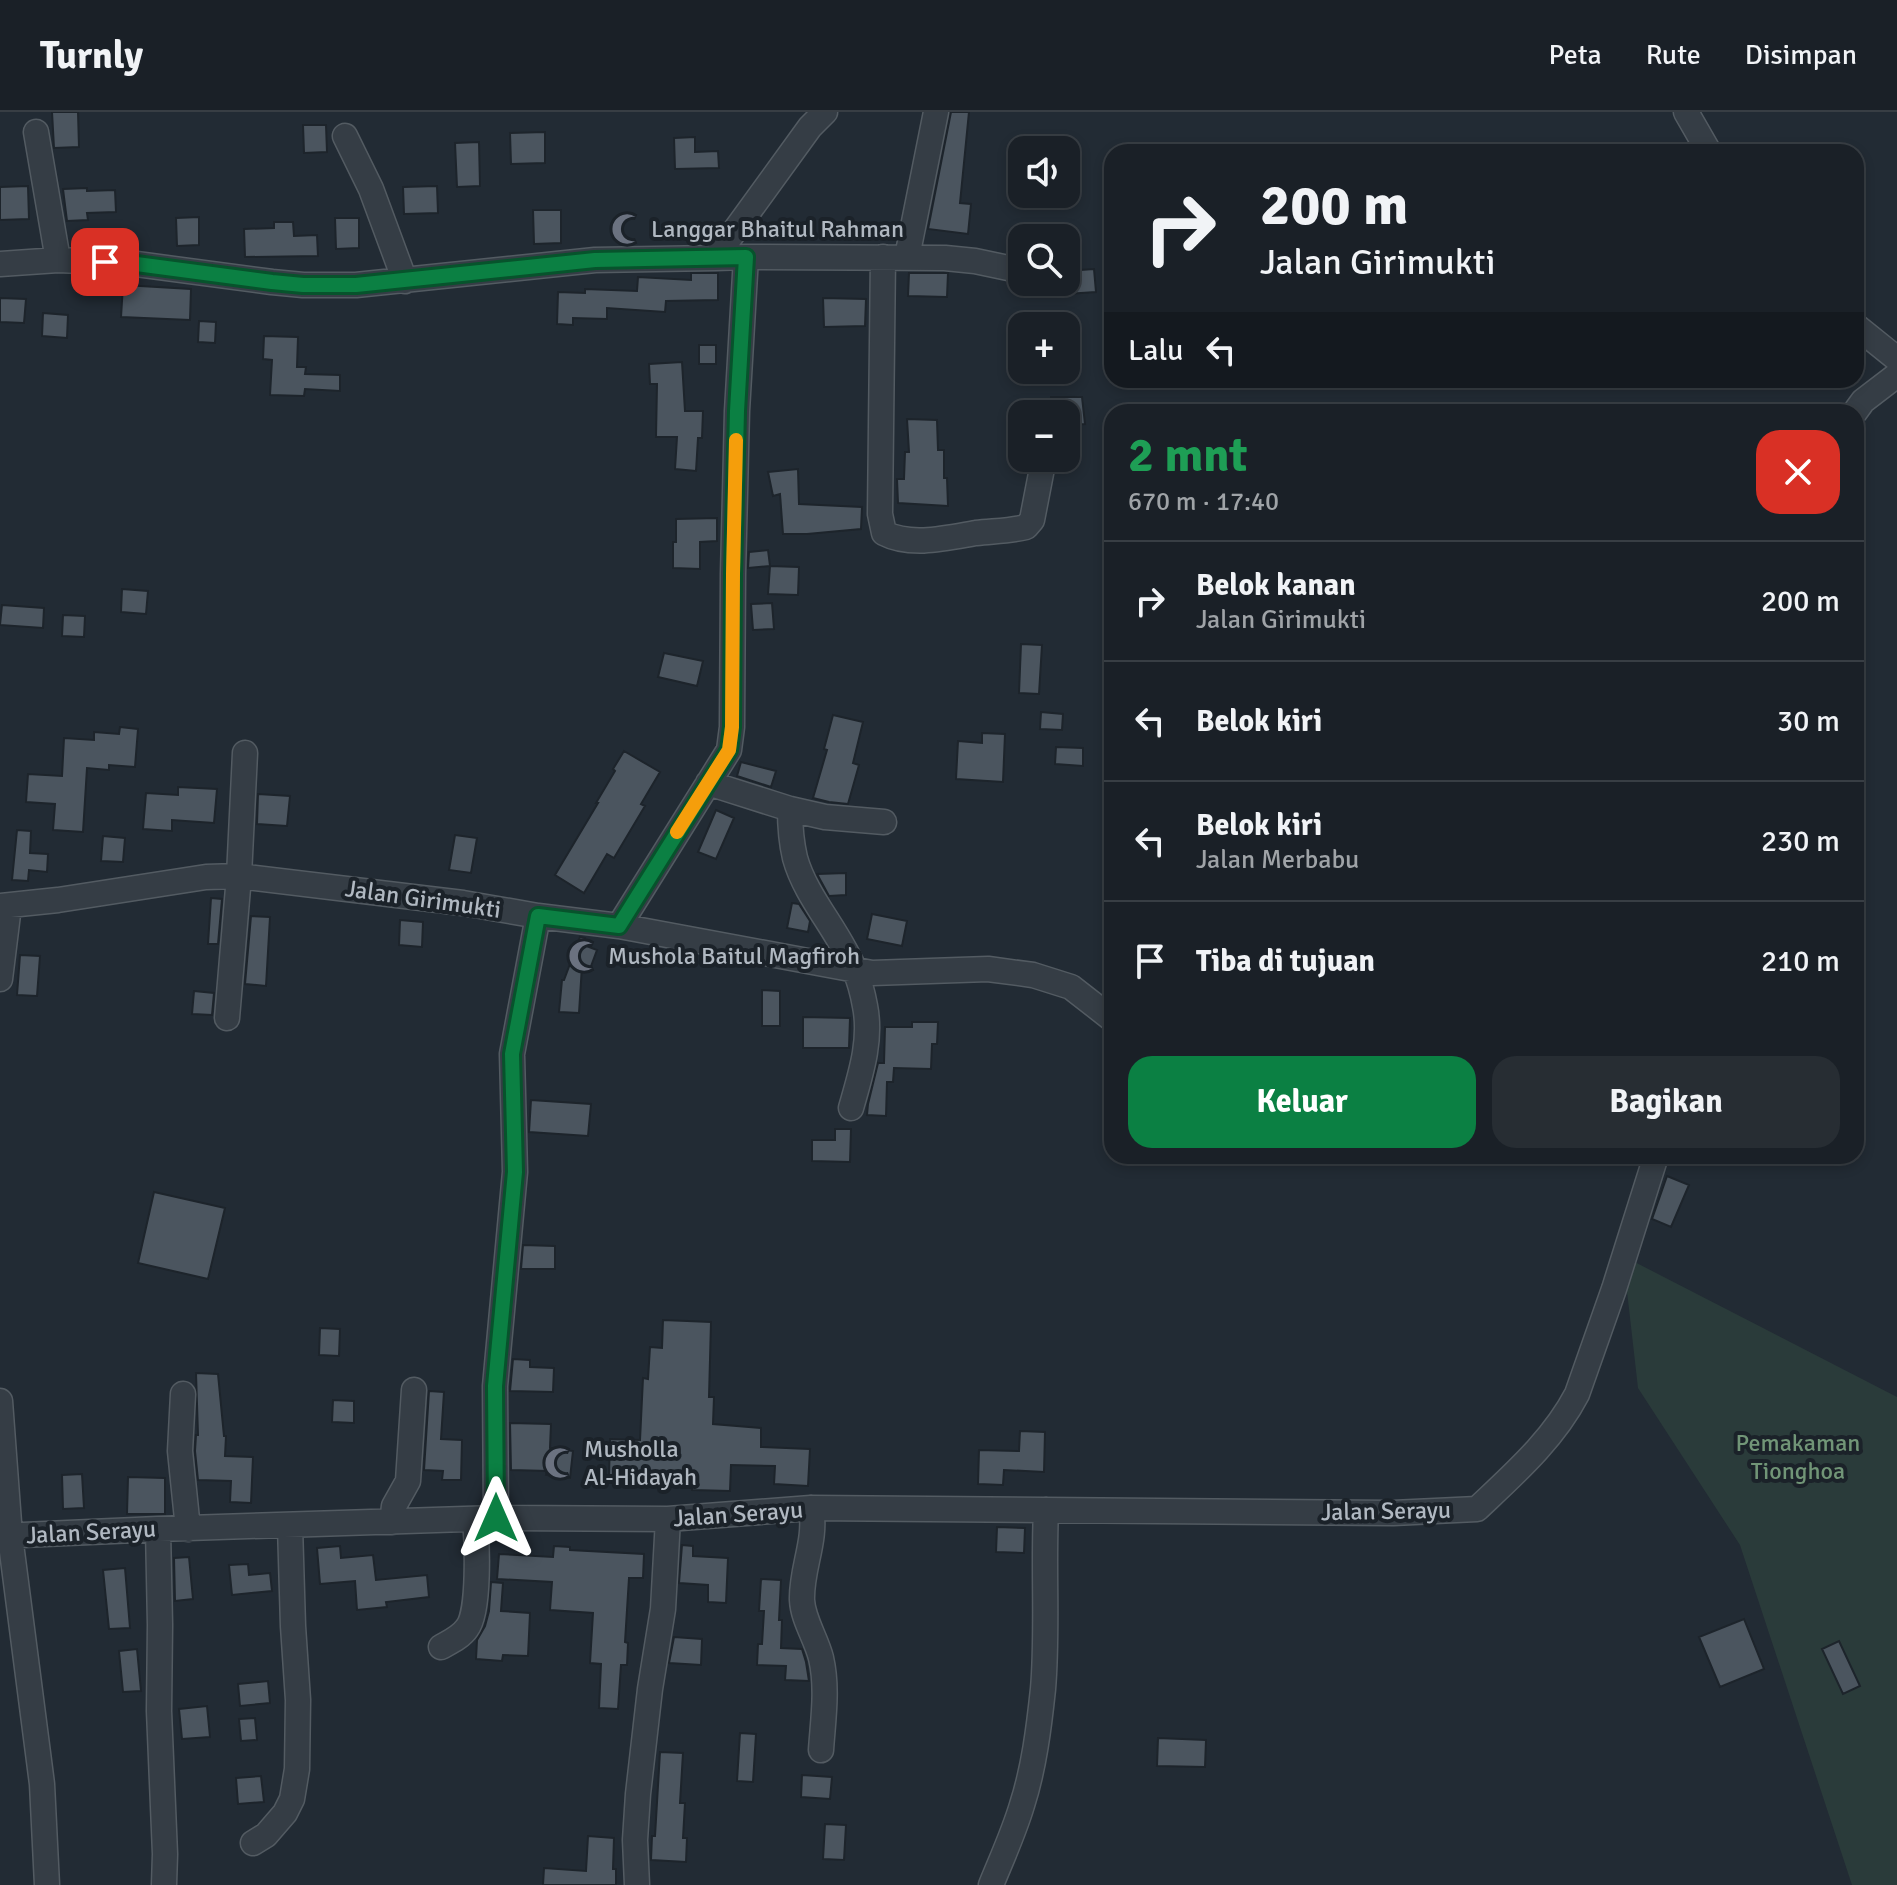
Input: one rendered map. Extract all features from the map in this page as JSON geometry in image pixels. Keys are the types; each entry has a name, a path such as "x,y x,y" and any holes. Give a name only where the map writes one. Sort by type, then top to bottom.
{"street":[{"path":"715,258 810,127 825,112"},
{"path":"936,112 895,257 880,514 884,533 908,541 1013,531 1026,527 1032,520 1041,472"},
{"path":"1686,112 1704,144"},
{"path":"36,132 58,260"},
{"path":"345,136 371,189 405,281"},
{"path":"619,926 729,750 732,727 737,411 746,257"},
{"path":"0,264 58,260 129,263 303,285 405,281 595,260 895,257 975,261 1008,268"},
{"path":"1864,332 1897,359"},
{"path":"1861,404 1897,375"},
{"path":"227,1018 245,753"},
{"path":"708,783 825,817 884,822"},
{"path":"790,809 790,835 796,861 855,971 866,1009 864,1062 851,1108"},
{"name":"Jalan Girimukti","path":"4,906 206,877 239,876 463,903 619,926 855,971 988,969 1033,975 1071,987 1104,1013"},
{"path":"0,979 4,906"},
{"path":"441,1647 470,1624 477,1553 486,1519 515,1172 512,1054 538,916"},
{"name":"Jalan Serayu","path":"5,1536 486,1519 668,1519 811,1508 1393,1513 1477,1509 1530,1459 1569,1410 1614,1289 1653,1164"},
{"path":"392,1522 394,1506 408,1481 414,1390"},
{"path":"183,1394 180,1451 188,1529"},
{"path":"0,1401 5,1536 42,1784 47,1885"},
{"path":"811,1508 814,1523 812,1545 802,1594 803,1610 820,1654 824,1674 821,1750"},
{"path":"991,1885 1023,1802 1033,1758 1043,1688 1046,1510"},
{"path":"637,1885 635,1840 638,1794 663,1609 668,1519"},
{"path":"253,1843 266,1835 285,1813 292,1799 297,1769 298,1700 290,1526"},
{"path":"158,1529 164,1885"}],"green space":[{"name":"Pemakaman Tionghoa","path":"1623,1256 1897,1397 1897,1885 1852,1885 1740,1545 1638,1388"}],"building":[{"path":"52,112 78,112 79,147 54,148"},
{"path":"951,112 969,112 960,203 971,204 968,234 928,229"},
{"path":"303,125 326,125 327,152 304,153"},
{"path":"545,132 545,163 511,164 510,133"},
{"path":"695,137 695,152 718,151 719,168 675,169 674,138"},
{"path":"479,142 480,186 457,187 455,143"},
{"path":"28,186 29,219 0,220 0,187"},
{"path":"437,186 438,213 404,214 403,187"},
{"path":"87,188 87,191 115,190 116,212 87,213 88,220 67,221 63,189"},
{"path":"533,210 561,210 561,243 534,244"},
{"path":"199,217 199,245 177,246 176,218"},
{"path":"335,218 359,218 359,248 336,249"},
{"path":"274,222 293,222 294,236 317,235 318,256 245,257 244,229 274,228"},
{"path":"1094,269 1096,292 1080,293 1080,270"},
{"path":"691,273 718,273 718,300 666,301 665,312 607,308 607,319 573,318 573,325 557,324 558,292 585,293 585,289 637,291 638,277 691,280"},
{"path":"909,273 948,273 947,297 908,296"},
{"path":"123,285 191,289 190,320 121,317"},
{"path":"0,298 26,299 24,323 0,322"},
{"path":"823,298 866,299 865,326 824,327"},
{"path":"43,313 68,315 67,338 42,336"},
{"path":"199,321 216,322 215,343 198,342"},
{"path":"264,336 298,337 297,367 306,367 305,374 340,375 340,391 305,389 304,396 270,395 272,360 263,359"},
{"path":"699,345 716,345 716,364 699,364"},
{"path":"682,362 685,411 703,411 696,471 675,469 677,437 656,437 657,384 650,384 649,364"},
{"path":"1051,397 1082,397 1085,424 1080,424 1080,400 1051,400"},
{"path":"907,419 937,420 938,450 944,450 948,506 898,503 897,479 904,479 905,452 909,452"},
{"path":"798,469 799,504 862,507 861,529 783,534 780,494 773,496 768,472"},
{"path":"717,518 717,541 700,542 700,569 673,568 676,519"},
{"path":"768,550 770,566 748,568 749,552"},
{"path":"770,566 799,567 798,595 768,594"},
{"path":"122,589 148,591 146,614 121,612"},
{"path":"772,603 774,629 753,630 751,604"},
{"path":"2,605 44,608 43,628 0,625"},
{"path":"63,615 85,616 84,637 62,636"},
{"path":"1021,644 1042,645 1039,694 1019,693"},
{"path":"664,653 703,661 697,686 658,677"},
{"path":"1041,712 1063,714 1062,730 1040,729"},
{"path":"833,715 863,722 853,763 859,765 848,804 813,798"},
{"path":"120,727 138,729 135,767 109,765 109,770 87,768 83,832 53,830 55,804 26,802 28,774 62,776 64,738 94,740 94,732 119,734"},
{"path":"982,733 1005,734 1003,782 956,779 958,741 982,743"},
{"path":"1056,747 1083,748 1083,766 1055,764"},
{"path":"624,751 660,772 641,804 645,806 614,858 607,854 584,893 555,875 598,803"},
{"path":"741,762 776,771 771,787 737,776"},
{"path":"178,787 217,789 214,823 172,820 172,831 143,829 146,793 178,795"},
{"path":"258,794 290,796 287,826 257,824"},
{"path":"716,810 734,818 716,859 698,852"},
{"path":"17,830 31,831 30,853 48,854 47,872 29,870 28,881 12,880"},
{"path":"455,835 477,838 471,873 449,870"},
{"path":"103,836 125,838 123,862 101,861"},
{"path":"846,873 846,895 829,896 817,874"},
{"path":"211,898 222,899 218,944 208,944"},
{"path":"792,903 799,904 810,921 808,932 787,928"},
{"path":"872,914 907,921 902,946 867,939"},
{"path":"251,916 270,917 266,986 245,984"},
{"path":"400,920 423,922 422,947 399,945"},
{"path":"580,937 585,938 584,945 597,950 590,969 582,966 579,1013 559,1012 562,980"},
{"path":"20,955 40,956 37,996 17,995"},
{"path":"762,990 780,991 780,1026 762,1026"},
{"path":"194,991 214,993 212,1015 192,1014"},
{"path":"803,1017 850,1018 849,1048 803,1048"},
{"path":"912,1022 938,1022 937,1044 932,1044 931,1069 894,1068 893,1082 887,1082 886,1116 867,1115 878,1063 884,1063 885,1027 912,1027"},
{"path":"531,1100 591,1104 588,1136 529,1132"},
{"path":"835,1129 851,1129 850,1162 812,1161 812,1140 835,1140"},
{"path":"1667,1176 1689,1185 1671,1227 1652,1219"},
{"path":"154,1192 225,1208 208,1279 138,1263"},
{"path":"523,1245 555,1246 555,1269 521,1269"},
{"path":"663,1320 711,1322 709,1397 714,1397 713,1424 761,1428 761,1447 810,1449 808,1486 774,1484 775,1466 731,1465 730,1491 656,1485 656,1478 609,1476 610,1439 640,1440 643,1378 648,1379 650,1347 662,1348"},
{"path":"320,1328 340,1329 339,1356 319,1355"},
{"path":"513,1359 530,1360 530,1367 554,1368 553,1392 510,1391"},
{"path":"196,1373 218,1374 226,1436 225,1456 253,1457 251,1503 230,1502 231,1481 198,1480 195,1451 198,1435"},
{"path":"429,1391 444,1392 441,1439 462,1440 461,1480 442,1480 443,1471 424,1470"},
{"path":"333,1400 354,1401 354,1423 332,1422"},
{"path":"510,1423 551,1424 550,1448 573,1451 570,1478 546,1475 547,1471 511,1470"},
{"path":"1020,1431 1045,1432 1044,1472 1004,1470 1003,1485 978,1484 979,1450 1019,1451"},
{"path":"82,1474 84,1508 63,1509 62,1475"},
{"path":"128,1477 165,1478 165,1514 127,1514"},
{"path":"997,1527 1025,1528 1024,1553 996,1552"},
{"path":"682,1545 693,1546 693,1556 728,1558 726,1603 708,1602 708,1585 679,1583"},
{"path":"340,1546 341,1558 373,1555 376,1580 427,1575 429,1597 386,1602 387,1607 357,1610 355,1581 320,1584 317,1548"},
{"path":"554,1546 570,1547 570,1550 644,1554 643,1578 629,1578 625,1642 628,1643 627,1665 621,1665 618,1709 599,1708 601,1664 590,1663 593,1613 550,1610 552,1582 497,1579 499,1554 553,1557"},
{"path":"189,1557 193,1599 175,1601 174,1558"},
{"path":"248,1564 249,1575 270,1573 272,1591 232,1595 229,1565"},
{"path":"125,1568 130,1628 109,1629 103,1570"},
{"path":"761,1579 781,1580 781,1648 802,1649 809,1681 785,1680 786,1666 757,1665 764,1611 759,1611"},
{"path":"491,1582 503,1583 501,1611 530,1613 528,1656 503,1655 502,1661 476,1659 477,1640 489,1611"},
{"path":"1744,1619 1764,1669 1720,1687 1699,1637"},
{"path":"674,1637 702,1639 701,1665 669,1663"},
{"path":"1839,1641 1860,1686 1843,1694 1822,1649"},
{"path":"137,1649 141,1691 123,1692 119,1651"},
{"path":"268,1681 270,1703 240,1706 238,1684"},
{"path":"207,1706 210,1737 182,1739 179,1709"},
{"path":"255,1718 257,1740 241,1741 239,1719"},
{"path":"740,1733 756,1734 753,1782 737,1781"},
{"path":"1158,1738 1206,1740 1205,1767 1157,1766"},
{"path":"660,1752 683,1753 680,1803 685,1803 683,1838 687,1838 686,1862 651,1860"},
{"path":"802,1775 832,1777 830,1799 801,1797"},
{"path":"261,1776 264,1802 238,1804 236,1778"},
{"path":"825,1824 846,1825 844,1860 823,1859"},
{"path":"588,1836 614,1838 616,1885 543,1885 544,1868 586,1871"}],"slow traffic":[{"path":"677,832 729,750 732,727 736,440"}],"place":[{"name":"Langgar Bhaitul Rahman","path":"627,229"},
{"name":"Mushola Baitul Magfiroh","path":"584,956"},
{"name":"Musholla Al-Hidayah","path":"560,1463"}],"route":[{"path":"105,262 303,285 356,285 595,260 746,257 737,411 732,727 729,750 619,926 538,916 512,1054 515,1172 495,1386 496,1518"}]}
